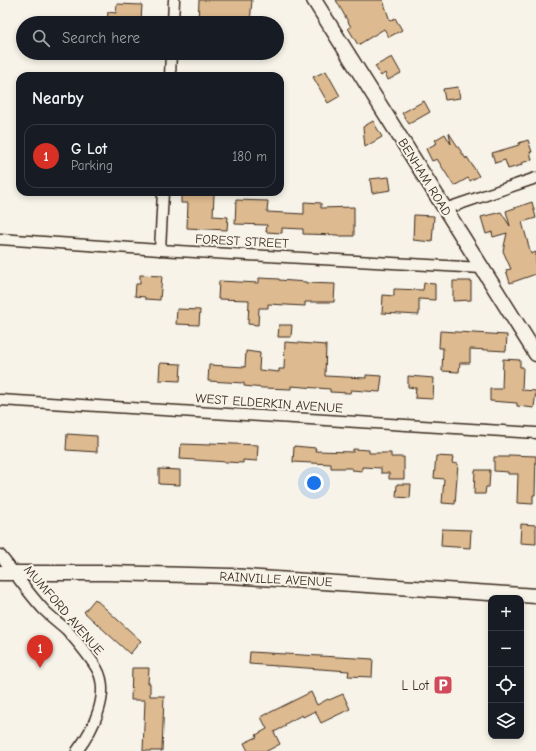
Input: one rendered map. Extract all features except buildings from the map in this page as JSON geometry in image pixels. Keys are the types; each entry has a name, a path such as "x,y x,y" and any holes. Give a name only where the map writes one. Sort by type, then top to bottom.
{"main road":[{"name":"BENHAM ROAD","path":"314,0 536,354"},
{"name":"RAINVILLE AVENUE","path":"0,573 107,573 231,576 536,596"}],"street":[{"path":"173,16 174,0"},
{"path":"170,72 171,60"},
{"path":"444,209 536,178"},
{"path":"160,250 163,196"},
{"name":"FOREST STREET","path":"0,239 160,250 482,268"},
{"name":"WEST ELDERKIN AVENUE","path":"0,400 536,433"},
{"name":"MUMFORD AVENUE","path":"0,555 44,610 66,630 98,670 102,686 100,704 95,721 78,751"}],"place":[{"name":"G Lot","path":"40,668"},
{"name":"L Lot","path":"443,685"}]}
